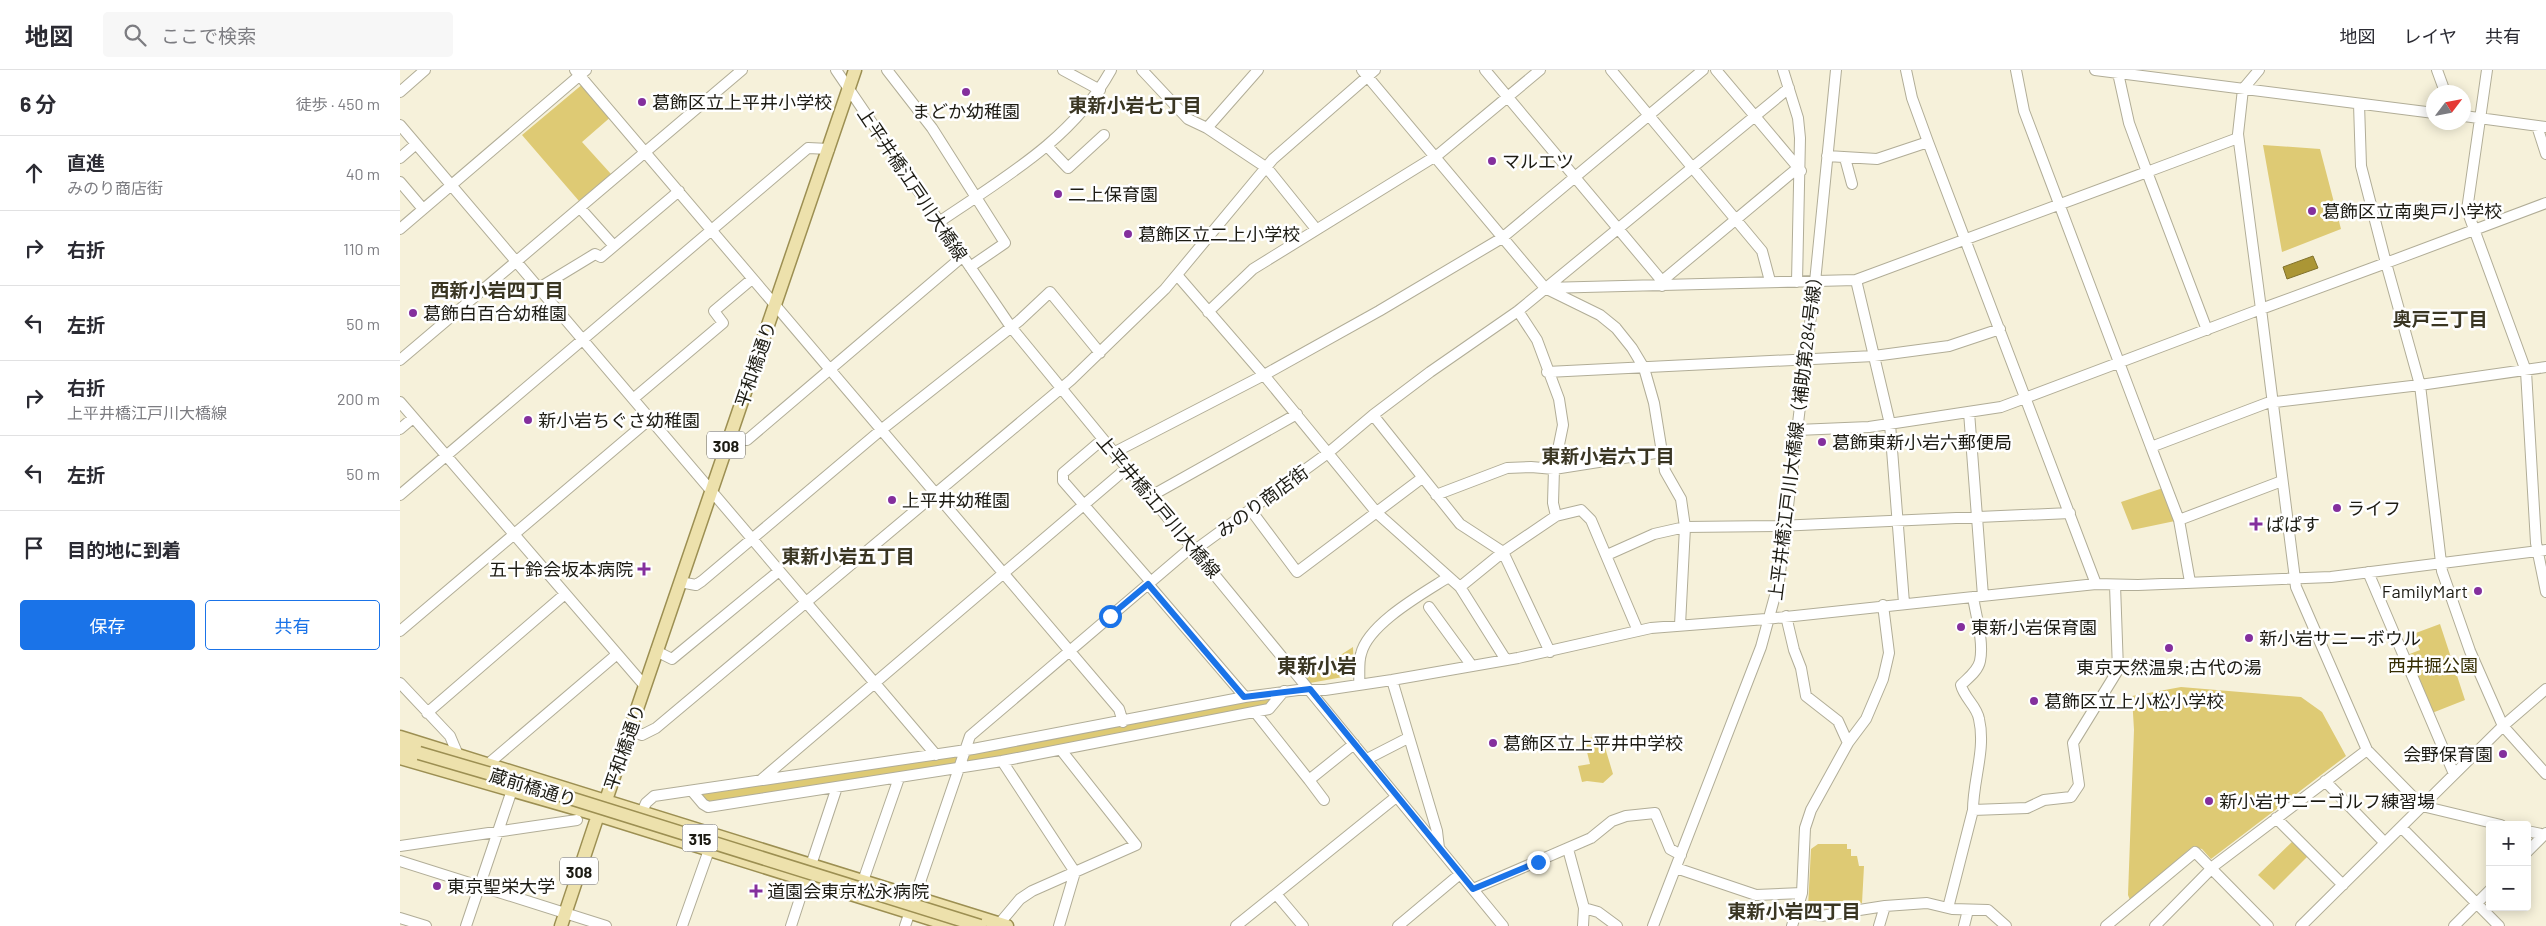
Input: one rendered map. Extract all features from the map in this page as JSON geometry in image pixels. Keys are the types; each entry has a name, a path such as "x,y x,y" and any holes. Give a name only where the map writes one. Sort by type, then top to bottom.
{"main road":[{"name":"平和橋通り","path":"606,800 855,70"},
{"path":"400,738 606,800 1003,925"},
{"name":"蔵前橋通り","path":"400,748 534,786 980,926"},
{"path":"400,758 598,815 953,926"},
{"name":"308","path":"561,926 598,815 606,800"}],"street":[{"path":"400,92 425,70"},
{"path":"400,360 742,70"},
{"name":"上平井橋江戸川大橋線","path":"836,70 1011,327 1503,926"},
{"path":"887,70 932,128 1005,243 970,267"},
{"path":"1063,70 1100,90"},
{"path":"939,222 1046,146 1079,115 1100,90 1111,70"},
{"path":"1142,70 1188,119 1207,128 1267,168 1316,229"},
{"path":"1207,128 1258,70"},
{"path":"1485,70 1662,284"},
{"path":"1208,312 1253,268 1434,157 1540,70"},
{"path":"1610,70 1762,251 1770,281"},
{"path":"1115,452 1264,375 1379,311 1502,238 1703,70"},
{"path":"1716,70 1801,171"},
{"path":"1783,70 1798,118 1801,171 1797,282"},
{"name":"上平井橋江戸川大橋線（補助第284号線）","path":"1653,926 1770,618 1779,581 1815,282 1836,70"},
{"path":"1906,70 1912,98 1928,142 2096,584"},
{"path":"2016,70 2024,111 2179,520 2190,582"},
{"path":"2102,70 2426,112"},
{"path":"2259,70 2243,89 2238,138 2295,579 2367,750 2422,806 2486,822"},
{"path":"2437,70 2442,85"},
{"path":"2487,70 2467,210 2526,371 2546,592"},
{"path":"400,229 580,72 775,307 1119,709 1123,722"},
{"path":"630,731 642,735 652,731 1100,353 1177,275 1273,159 1368,72 1434,157 1545,288 1600,315 1616,328 1632,348 1644,368 1654,403 1665,470 1681,499 1684,527 1680,625"},
{"path":"2118,73 2129,123 2207,330"},
{"name":"みのり商店街","path":"905,926 970,736 1187,551 1194,549 1328,453 1373,415 1430,372 1518,311 1618,231 1788,88"},
{"path":"2359,104 2361,166 2420,385 2441,563 2470,651 2503,726 2546,774"},
{"path":"2471,117 2541,126 2546,154"},
{"path":"400,125 517,260 650,420 875,681 936,755"},
{"path":"1046,146 1068,168 1104,135"},
{"path":"1545,288 1856,280 2238,138"},
{"path":"1827,156 1878,159 1928,142"},
{"path":"400,158 416,144"},
{"path":"400,495 808,148 829,149"},
{"path":"1845,158 1852,184"},
{"path":"1662,284 1735,219 1794,171 1801,171"},
{"path":"400,182 423,209"},
{"path":"539,288 595,254 601,257 679,191"},
{"path":"1797,430 1810,431 1890,424 2001,407 2546,203"},
{"path":"580,208 614,246"},
{"path":"729,438 747,440 962,257"},
{"path":"1177,275 1297,414 1377,513 1447,578 1460,587 1506,660"},
{"path":"633,399 723,322 714,311 752,279"},
{"path":"1856,280 1890,424 1904,603"},
{"path":"680,582 696,585 881,430 1011,327 1050,292 1100,353"},
{"path":"1518,311 1537,340 1547,372 1559,400 1563,425 1554,470 1553,503 1556,516"},
{"path":"1547,372 1874,356 1949,346 2000,328"},
{"path":"2151,446 2273,402 2420,385 2546,367"},
{"path":"400,402 616,655 644,685"},
{"path":"1948,908 1973,810 1981,749 1979,718 1964,695 1961,685 1974,672 1980,662 1981,651 1977,517 1968,412"},
{"path":"1151,496 1297,414"},
{"path":"1373,415 1460,524 1503,552 1550,652"},
{"path":"400,429 413,418"},
{"path":"400,631 650,420"},
{"path":"1103,439 1063,473 1063,481 1244,697"},
{"path":"1436,495 1507,468 1531,466 1554,470 1662,452"},
{"path":"762,779 1127,468"},
{"path":"1250,509 1297,572 1422,478"},
{"path":"2179,520 2282,481"},
{"path":"1460,587 1503,552 1556,516 1582,510 1591,520 1638,631"},
{"path":"1607,555 1654,534 1684,527 1897,522 2070,513"},
{"path":"642,812 646,804 654,796 936,755 1123,722 1244,697 1392,680 1550,652 1638,631 1680,625 1770,618 2096,584 2295,579 2368,572 2542,550"},
{"path":"656,651 672,659 779,571"},
{"path":"2368,572 2454,774"},
{"path":"1359,685 1360,654 1369,636 1406,605 1447,578"},
{"path":"1973,810 2027,808 2044,800 2071,797 2079,785 2073,743 2118,670 2115,584"},
{"path":"427,713 565,594"},
{"path":"1429,606 1472,666"},
{"path":"1792,926 1802,893 1805,828 1811,810 1848,743 1866,719 1882,680 1889,653 1883,606"},
{"path":"1786,616 1794,650 1801,668 1806,696 1838,721 1848,743"},
{"path":"488,764 616,655"},
{"path":"1392,680 1437,831 1439,848"},
{"path":"400,683 450,736 458,756"},
{"path":"2301,926 2503,726 2546,689"},
{"path":"692,791 703,804 708,806 1002,761 1269,709 1284,691"},
{"path":"1255,712 1324,800"},
{"path":"1366,759 1408,738"},
{"path":"1309,780 1354,744"},
{"path":"1003,925 1025,895 1136,845 1061,750"},
{"path":"2155,926 2211,870 2276,818 2367,750"},
{"path":"1002,761 1076,872"},
{"path":"863,881 898,778"},
{"path":"2325,781 2385,843"},
{"path":"811,865 837,787"},
{"path":"466,926 500,831 512,790"},
{"path":"1236,926 1396,797"},
{"path":"1473,889 1568,849 1591,838 1612,821 1626,816 1655,813 1670,849 1681,856"},
{"path":"2276,818 2343,885"},
{"path":"400,846 577,820"},
{"path":"2401,827 2499,926"},
{"path":"2531,832 2546,834"},
{"path":"2531,848 2546,834"},
{"path":"1568,849 1584,908 1583,926"},
{"path":"682,926 709,850"},
{"path":"2106,926 2195,852 2268,926"},
{"path":"400,860 606,926"},
{"path":"1676,868 1756,895 1802,893"},
{"path":"1059,926 1076,872"},
{"path":"1398,926 1460,874"},
{"path":"791,926 806,880"},
{"path":"1276,894 1303,926"},
{"path":"2454,926 2486,894"},
{"path":"1797,911 1822,916 1885,906 1927,903 1948,908 1988,910 2006,926"},
{"path":"1878,926 1885,906"},
{"path":"1584,908 1598,912 1617,926"},
{"path":"1964,926 1968,910"},
{"path":"400,918 426,926"}],"green space":[{"path":"584,83 613,115 582,142 611,174 579,201 522,135"},
{"path":"2263,145 2320,149 2341,229 2282,252"},
{"path":"2163,488 2175,521 2132,530 2121,502"},
{"name":"西井掘公園","path":"2440,624 2465,700 2432,713 2407,655 2420,650 2413,634"},
{"path":"1353,647 1354,675 1310,683 1306,677"},
{"name":"新小岩サニーゴルフ練習場","path":"2181,687 2301,697 2322,712 2346,756 2211,859 2202,849 2192,847 2130,900 2128,895 2134,730 2132,696"},
{"path":"1271,697 1274,698 1266,707 969,763 966,759 971,754"},
{"path":"1601,734 1613,774 1603,783 1582,782 1578,766 1590,764 1584,740"},
{"path":"957,756 955,765 708,802 699,792"},
{"path":"2294,840 2309,855 2274,890 2258,875"},
{"path":"1818,844 1847,844 1847,849 1851,849 1851,856 1857,856 1859,866 1864,866 1862,903 1826,909 1808,907 1811,849"}],"shaded area":[{"path":"2313,256 2318,268 2287,279 2283,267"}],"place":[{"name":"まどか幼稚園","path":"966,92"},
{"name":"葛飾区立上平井小学校","path":"642,102"},
{"name":"マルエツ","path":"1492,161"},
{"name":"二上保育園","path":"1058,194"},
{"name":"葛飾区立南奥戸小学校","path":"2312,211"},
{"name":"葛飾区立二上小学校","path":"1128,234"},
{"name":"葛飾白百合幼稚園","path":"413,313"},
{"name":"新小岩ちぐさ幼稚園","path":"528,420"},
{"name":"葛飾東新小岩六郵便局","path":"1822,442"},
{"name":"上平井幼稚園","path":"892,500"},
{"name":"ライフ","path":"2337,508"},
{"name":"ぱぱす","path":"2256,524"},
{"name":"五十鈴会坂本病院","path":"644,569"},
{"name":"FamilyMart","path":"2478,591"},
{"name":"東新小岩保育園","path":"1961,627"},
{"name":"新小岩サニーボウル","path":"2249,638"},
{"name":"東京天然温泉;古代の湯","path":"2169,648"},
{"name":"葛飾区立上小松小学校","path":"2034,701"},
{"name":"葛飾区立上平井中学校","path":"1493,743"},
{"name":"会野保育園","path":"2503,754"},
{"name":"新小岩サニーゴルフ練習場","path":"2209,801"},
{"name":"東京聖栄大学","path":"437,886"},
{"name":"道園会東京松永病院","path":"756,891"}],"district":[{"name":"東新小岩七丁目","path":"1135,104"},
{"name":"西新小岩四丁目","path":"497,289"},
{"name":"奥戸三丁目","path":"2440,318"},
{"name":"東新小岩六丁目","path":"1608,455"},
{"name":"東新小岩五丁目","path":"848,555"},
{"name":"東新小岩","path":"1317,665"},
{"name":"東新小岩四丁目","path":"1794,910"}],"route":[{"path":"1110,616 1148,584 1244,697 1310,689 1396,797 1473,889 1538,862"}]}
